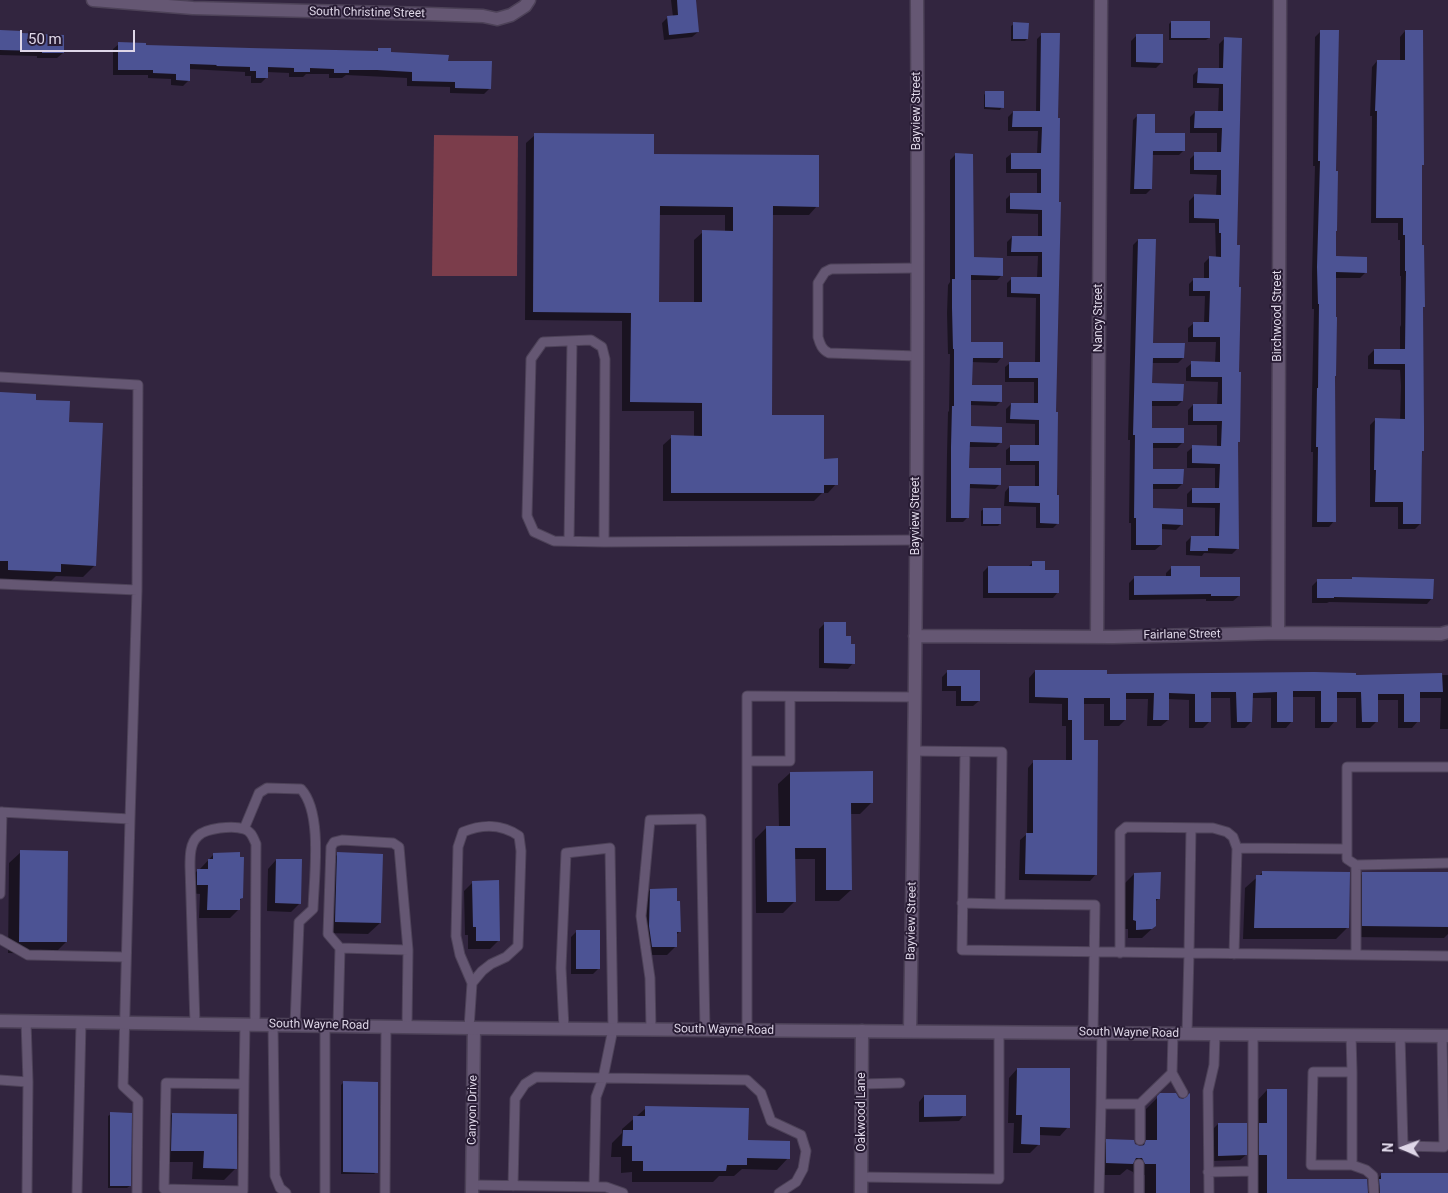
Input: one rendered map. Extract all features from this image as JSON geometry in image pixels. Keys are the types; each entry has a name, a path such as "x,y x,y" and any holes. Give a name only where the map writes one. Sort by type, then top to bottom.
{"street":[{"name":"South Christine Street","path":"93,0 193,8 428,14 483,16 497,19 510,15 529,0"},
{"name":"Bayview Street","path":"910,1031 916,636 917,0"},
{"name":"Nancy Street","path":"1097,637 1101,0"},
{"name":"Birchwood Street","path":"1278,633 1276,616 1280,0"},
{"name":"Fairlane Street","path":"916,636 1097,637 1278,633 1441,634 1448,632"},
{"name":"South Wayne Road","path":"0,1021 652,1030 1445,1036"},
{"name":"Canyon Drive","path":"472,1028 472,1189"},
{"name":"Oakwood Lane","path":"861,1193 862,1031"}],"lane":[{"path":"917,356 829,353 825,351 820,345 818,337 818,283 825,272 832,269 918,268"},
{"path":"604,542 604,359 602,347 591,340 543,342 531,359 528,516 534,532 554,541 604,542 916,540"},
{"path":"569,541 572,341"},
{"path":"0,377 138,385 137,590 123,1086 138,1100 137,1193"},
{"path":"0,584 137,590"},
{"path":"746,1030 748,696 915,697"},
{"path":"748,761 790,761 790,697"},
{"path":"914,751 1002,752 1000,904"},
{"path":"965,752 962,950 1448,956"},
{"path":"1448,768 1348,767 1347,849 1347,859 1356,864 1448,863"},
{"path":"244,828 259,792 268,788 300,789 307,796 315,826 313,909 299,922 295,1025"},
{"path":"0,894 1,812 130,819"},
{"path":"652,1030 650,978 641,916 650,820 701,820 705,1030"},
{"path":"472,983 482,971 506,957 518,946 521,851 519,836 511,830 500,827 476,827 463,832 458,847 456,936 460,955 472,983 472,1028"},
{"path":"1120,953 1120,832 1126,827 1213,828 1228,832 1233,837 1237,848 1234,954"},
{"path":"195,1024 191,849 197,836 207,831 219,828 244,828 252,834 256,844 250,1024 244,1084 243,1191 164,1188 166,1083 244,1084"},
{"path":"1187,1034 1191,828"},
{"path":"325,1193 332,1025 340,948 328,934 331,848 334,842 342,840 393,843 400,847 408,950 407,1027"},
{"path":"564,1028 561,968 566,853 610,848 613,1029 603,1078 596,1097 594,1187"},
{"path":"1237,848 1347,849"},
{"path":"1356,864 1356,955"},
{"path":"962,903 1095,905 1094,952 1101,1104 1099,1193"},
{"path":"0,939 28,955 126,957"},
{"path":"340,948 408,950"},
{"path":"26,1021 28,1082 27,1193"},
{"path":"77,1193 81,1022"},
{"path":"273,1025 275,1176 280,1188 286,1193"},
{"path":"385,1193 386,1026"},
{"path":"861,1177 999,1180 999,1032"},
{"path":"1173,1034 1172,1073 1183,1093"},
{"path":"1209,1193 1208,1091 1214,1065 1215,1034"},
{"path":"1253,1034 1253,1193"},
{"path":"1351,1035 1352,1165"},
{"path":"1400,1035 1403,1146 1444,1147 1445,1036"},
{"path":"1352,1072 1313,1072 1311,1165 1352,1165 1366,1170 1373,1176 1374,1193"},
{"path":"1101,1104 1140,1104 1172,1073"},
{"path":"513,1186 515,1099 525,1084 536,1077 747,1080 761,1093 771,1121 801,1135 806,1151 803,1169 796,1182 779,1193"},
{"path":"0,1080 28,1082"},
{"path":"862,1084 900,1083"},
{"path":"1140,1104 1140,1140"},
{"path":"1139,1164 1139,1193"},
{"path":"1208,1172 1253,1171"},
{"path":"472,1189 513,1186 606,1187 623,1193"}],"shaded area":[{"path":"434,135 518,136 517,276 432,276"}],"building":[{"path":"677,0 696,0 699,32 669,35 667,16 678,15"},
{"path":"1171,21 1210,21 1210,38 1171,38"},
{"path":"1013,22 1029,23 1028,39 1013,39"},
{"path":"0,30 64,35 64,53 0,50"},
{"path":"1320,30 1339,30 1336,256 1367,257 1367,273 1336,272 1336,522 1317,522 1318,447 1316,447 1319,304 1317,267 1320,161 1318,161"},
{"path":"1405,30 1423,30 1424,165 1422,165 1422,245 1424,245 1425,307 1423,307 1424,451 1422,451 1421,524 1403,524 1403,502 1375,502 1375,418 1405,419 1405,364 1374,364 1374,349 1405,349 1406,271 1403,218 1376,218 1377,111 1375,111 1377,60 1405,60"},
{"path":"1041,33 1060,33 1058,118 1060,118 1059,202 1061,202 1056,412 1058,412 1057,495 1059,495 1059,524 1040,523 1040,503 1009,502 1009,486 1039,486 1039,461 1010,461 1010,445 1039,445 1039,420 1010,419 1011,403 1038,403 1038,378 1009,378 1009,362 1040,362 1040,294 1011,293 1011,277 1042,277 1042,252 1011,252 1012,236 1042,236 1042,210 1010,209 1010,193 1041,193 1041,169 1011,169 1011,153 1041,153 1042,127 1012,127 1013,111 1040,111"},
{"path":"1136,34 1163,34 1163,63 1136,62"},
{"path":"1224,37 1242,38 1237,245 1240,245 1239,287 1241,287 1240,442 1238,442 1239,549 1208,548 1208,551 1190,551 1191,536 1219,536 1220,503 1192,503 1192,488 1219,488 1220,464 1192,463 1192,445 1221,446 1222,421 1193,421 1193,404 1222,404 1222,377 1191,377 1191,361 1220,362 1220,337 1193,337 1193,322 1209,322 1210,291 1193,291 1193,278 1209,278 1209,256 1221,257 1219,219 1194,218 1194,194 1221,195 1221,170 1194,170 1194,152 1221,152 1222,128 1194,128 1195,111 1223,111 1223,84 1197,83 1198,68 1223,68"},
{"path":"118,42 146,43 146,45 378,51 378,48 391,48 391,52 449,55 448,61 492,61 491,89 455,88 455,82 412,81 412,72 349,70 349,73 334,73 334,69 310,68 310,72 294,72 294,68 268,67 268,78 256,78 256,71 250,71 250,67 190,64 190,81 176,80 176,74 153,73 153,70 118,70"},
{"path":"985,91 1004,91 1004,108 985,107"},
{"path":"1137,114 1155,114 1155,133 1185,133 1185,151 1153,151 1152,189 1134,189"},
{"path":"534,133 654,134 654,154 819,155 819,207 773,206 772,415 824,415 824,459 838,458 838,485 824,485 824,493 671,493 671,435 702,436 702,403 630,402 631,313 533,312","holes":["660,206 733,207 733,231 702,230 702,302 659,302"]},
{"path":"955,153 973,154 974,257 1003,258 1003,276 971,275 971,342 1003,342 1003,358 973,358 972,385 1002,385 1002,402 971,401 971,426 1002,427 1002,443 970,442 969,468 1001,468 1001,485 970,484 969,518 951,518 952,406 954,406 952,279 955,279"},
{"path":"1138,239 1156,239 1153,343 1185,343 1184,358 1153,358 1152,383 1184,384 1183,401 1152,401 1152,428 1184,428 1184,443 1153,443 1153,469 1184,469 1183,484 1153,484 1153,508 1183,509 1183,525 1162,524 1162,545 1136,545 1136,518 1134,518 1135,435 1133,435"},
{"path":"0,392 36,394 36,400 70,401 69,422 103,423 96,566 61,564 61,572 8,570 8,561 0,561"},
{"path":"983,508 1001,508 1001,524 983,524"},
{"path":"1032,561 1045,561 1045,570 1059,570 1059,593 988,593 988,566 1032,566"},
{"path":"1171,566 1200,566 1200,577 1240,577 1240,596 1211,596 1211,594 1134,595 1134,576 1171,576"},
{"path":"1352,577 1434,579 1433,599 1317,598 1317,579 1352,579"},
{"path":"824,622 846,622 846,636 851,636 851,644 855,644 855,664 824,663"},
{"path":"947,670 980,670 980,701 961,701 961,686 947,686"},
{"path":"1035,670 1107,670 1107,674 1314,672 1356,673 1356,675 1442,673 1443,692 1420,692 1420,722 1404,722 1404,694 1378,694 1378,722 1362,722 1361,692 1337,692 1337,722 1321,722 1321,691 1293,691 1293,722 1277,722 1277,692 1253,693 1252,722 1237,722 1236,692 1211,692 1211,722 1195,722 1195,694 1169,693 1169,720 1153,720 1154,693 1126,693 1126,720 1110,720 1110,698 1084,698 1084,740 1098,740 1097,875 1025,874 1026,833 1033,833 1033,760 1072,760 1072,720 1068,720 1068,698 1035,697"},
{"path":"873,771 873,803 851,803 852,890 826,890 826,848 795,848 796,902 767,902 766,826 790,826 790,772"},
{"path":"20,850 68,851 67,942 19,942"},
{"path":"240,852 240,857 244,857 243,898 240,899 240,910 207,910 208,885 197,885 197,869 208,869 208,859 213,859 213,853"},
{"path":"337,852 383,854 381,923 335,922"},
{"path":"276,859 302,859 301,904 275,903"},
{"path":"1262,871 1350,872 1349,928 1254,928 1256,875 1262,875"},
{"path":"1161,872 1160,899 1156,899 1156,926 1152,929 1136,930 1136,921 1133,920 1134,873"},
{"path":"1362,872 1448,872 1448,927 1362,926"},
{"path":"499,880 500,941 476,941 476,927 473,927 472,881"},
{"path":"677,888 677,901 680,901 681,932 677,932 677,947 652,947 649,926 650,889"},
{"path":"576,930 600,930 600,969 576,969"},
{"path":"1017,1068 1070,1068 1070,1128 1040,1127 1040,1145 1021,1144 1022,1115 1016,1115"},
{"path":"343,1081 378,1082 378,1173 343,1172"},
{"path":"1267,1089 1287,1089 1287,1179 1367,1179 1368,1193 1267,1193 1267,1155 1259,1155 1259,1123 1267,1123"},
{"path":"1160,1093 1176,1093 1179,1098 1183,1099 1190,1093 1190,1193 1156,1193 1156,1164 1145,1164 1142,1158 1136,1158 1133,1164 1106,1163 1106,1139 1134,1140 1135,1144 1140,1146 1144,1145 1146,1140 1157,1140 1157,1096"},
{"path":"924,1095 966,1095 966,1116 924,1117"},
{"path":"645,1106 749,1108 748,1140 790,1141 790,1159 747,1158 747,1165 727,1165 726,1171 643,1171 643,1161 632,1161 632,1146 622,1146 623,1130 633,1130 633,1116 645,1116"},
{"path":"110,1112 132,1113 131,1186 110,1186"},
{"path":"172,1113 237,1114 237,1169 203,1168 204,1151 171,1151"},
{"path":"1218,1123 1247,1123 1247,1155 1218,1156"},
{"path":"1381,1173 1448,1173 1448,1193 1380,1193 1379,1179 1381,1179"}]}
